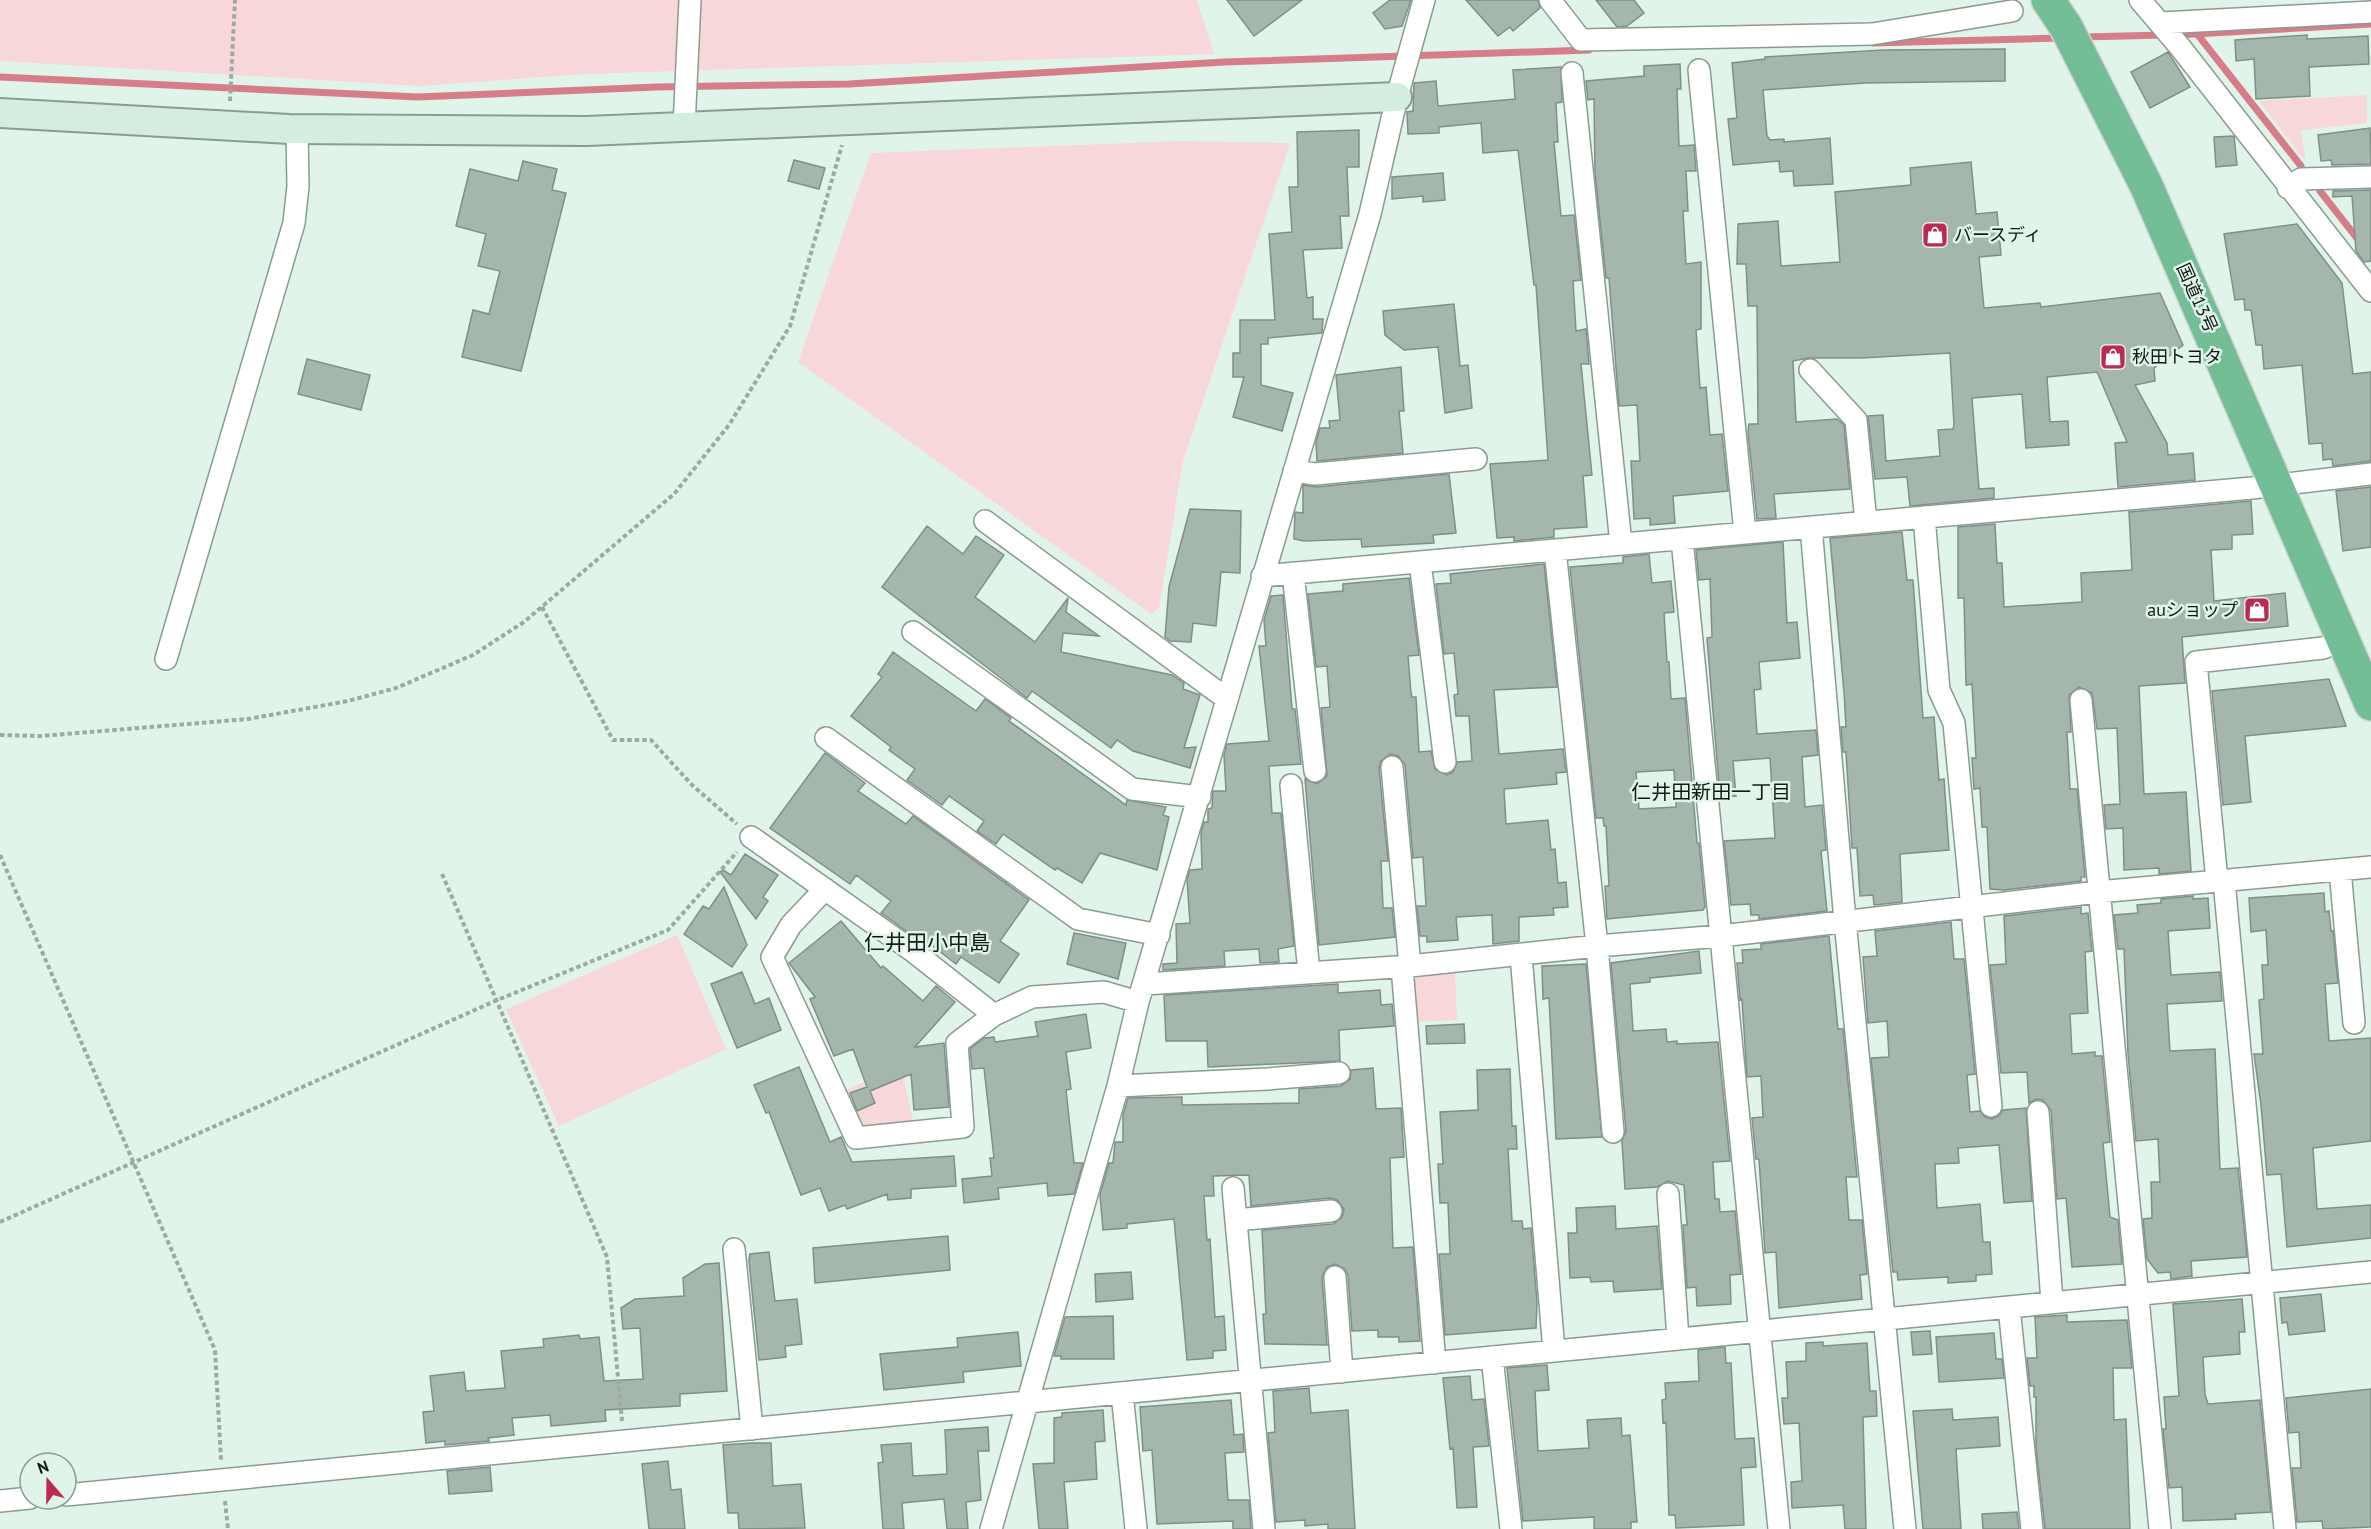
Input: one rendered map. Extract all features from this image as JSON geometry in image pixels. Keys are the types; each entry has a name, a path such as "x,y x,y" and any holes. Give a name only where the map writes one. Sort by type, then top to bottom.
{"highway":[{"name":"国道13号","path":"2060,16 2146,185 2371,704"}],"street":[{"path":"685,114 690,0"},
{"path":"991,1529 1262,576 1370,214 1400,86 1424,0"},
{"path":"1550,0 1581,40 1872,34 2012,11"},
{"path":"2140,0 2161,23 2288,188 2371,291"},
{"path":"2161,23 2371,12"},
{"path":"1699,70 1745,533"},
{"path":"1572,73 1621,544"},
{"path":"0,113 297,129 586,131 685,114 848,121 1400,86"},
{"path":"166,659 294,223 298,186 297,129"},
{"path":"2288,188 2301,179 2371,177"},
{"path":"1810,370 1856,420 1866,522"},
{"path":"1294,471 1315,474 1476,459"},
{"path":"1262,576 2278,485 2371,474"},
{"path":"1924,517 1939,690 1954,723 1991,1106"},
{"path":"985,521 1227,699"},
{"path":"1811,527 1845,921 1905,1529"},
{"path":"1682,539 1779,1529"},
{"path":"1555,550 1597,946 1613,1132"},
{"path":"1420,562 1445,762"},
{"path":"1293,573 1315,771"},
{"path":"913,632 1132,789 1200,797"},
{"path":"2285,1529 2262,1282 2196,662 2323,648 2344,640"},
{"path":"2080,700 2160,1529"},
{"path":"826,738 1078,919 1159,935"},
{"path":"1392,767 1435,1363"},
{"path":"1291,785 1309,973"},
{"path":"751,837 914,952 994,1016"},
{"path":"825,889 791,926 772,957 856,1138 963,1127 957,1043 994,1016 1032,997 1104,992 1142,993 1309,973 1406,967 1597,946 1721,936 1973,909 2098,892 2371,867"},
{"path":"2340,870 2354,1023"},
{"path":"1521,955 1554,1351"},
{"path":"1118,1086 1268,1080 1340,1073"},
{"path":"2038,1112 2052,1302"},
{"path":"1233,1188 1264,1529"},
{"path":"1668,1194 1678,1339"},
{"path":"1236,1220 1331,1211"},
{"path":"734,1249 752,1429"},
{"path":"78,1494 624,1442 1028,1400 1122,1393 2371,1272"},
{"path":"1335,1277 1342,1372"},
{"path":"2009,1307 2032,1529"},
{"path":"1492,1357 1511,1529"},
{"path":"1122,1393 1136,1529"},
{"path":"0,1501 18,1499"}],"path":[{"path":"230,104 235,0"},
{"path":"0,735 41,736 248,719 348,701 396,688 473,656 524,622 674,494 729,425 790,326 848,121"},
{"path":"0,1222 135,1164 495,1001 668,930 751,837 692,785 651,740 613,740 542,607"},
{"path":"0,855 214,1350 222,1481 228,1529"},
{"path":"442,874 607,1257 624,1442"}],"shaded area":[{"path":"0,0 1197,0 1214,54 584,74 420,86 0,61"},
{"path":"2367,95 2367,123 2301,130 2306,162 2259,101"},
{"path":"1181,141 1290,143 1183,461 1159,608 1151,614 798,362 871,153"},
{"path":"677,935 726,1049 559,1126 506,1009"},
{"path":"1455,971 1457,1020 1411,1022 1409,986 1422,973"},
{"path":"901,1065 914,1126 868,1131 859,1122 846,1090"}],"building":[{"path":"1227,0 1302,0 1254,36"},
{"path":"1390,0 1411,0 1402,26 1385,29 1373,13"},
{"path":"1466,0 1538,0 1540,8 1513,31 1510,27 1498,36"},
{"path":"1596,0 1634,0 1644,13 1627,26 1617,27"},
{"path":"2307,35 2307,39 2368,36 2369,64 2309,67 2310,96 2256,99 2254,59 2236,61 2235,40"},
{"path":"2005,49 2005,81 1865,83 1763,90 1767,136 1770,140 1784,139 1784,142 1830,138 1833,184 1794,186 1793,171 1780,172 1779,161 1733,165 1728,119 1737,118 1732,63 1765,59 1765,57 1883,50"},
{"path":"2168,52 2190,87 2150,108 2131,72"},
{"path":"1680,64 1681,89 1677,89 1679,146 1694,145 1696,171 1686,171 1688,211 1683,211 1686,264 1701,262 1701,329 1696,330 1700,388 1706,387 1710,435 1722,434 1728,491 1673,496 1675,523 1650,525 1650,518 1634,519 1631,461 1640,461 1637,405 1619,406 1609,278 1606,278 1595,173 1594,99 1588,100 1586,81 1644,76 1644,66"},
{"path":"1561,67 1562,102 1556,103 1558,142 1554,142 1561,216 1574,215 1581,280 1573,281 1576,331 1586,329 1589,364 1581,364 1592,475 1583,476 1587,527 1554,529 1554,537 1514,541 1514,537 1497,538 1490,464 1548,460 1536,285 1534,285 1518,150 1483,153 1481,123 1439,127 1439,133 1408,134 1407,112 1413,111 1414,83 1436,81 1438,106 1515,99 1513,70"},
{"path":"2370,128 2371,164 2332,165 2331,160 2321,161 2318,135"},
{"path":"1359,130 1359,167 1347,167 1349,216 1340,216 1342,248 1303,250 1307,298 1313,297 1313,319 1323,319 1322,333 1268,338 1268,344 1261,344 1261,385 1293,393 1282,431 1233,417 1244,377 1233,377 1233,353 1240,353 1240,320 1275,320 1269,234 1292,232 1289,187 1298,187 1297,132"},
{"path":"2234,136 2237,165 2216,167 2214,137"},
{"path":"794,160 825,168 819,189 788,181"},
{"path":"523,161 557,169 552,190 566,193 521,371 462,357 473,310 489,314 500,271 478,266 486,234 456,226 470,169 518,181"},
{"path":"1971,162 1976,214 1997,212 2001,255 1979,257 1984,308 2040,303 2041,307 2160,293 2183,345 2154,368 2155,381 2135,385 2167,443 2168,455 2193,453 2195,480 2118,487 2115,443 2127,442 2097,372 2047,377 2050,422 2068,421 2069,445 2026,448 2022,394 1972,398 1979,489 1994,488 1994,498 1910,506 1907,477 1875,479 1868,416 1883,415 1886,461 1940,456 1938,430 1953,429 1954,425 1950,353 1862,358 1808,358 1793,361 1796,422 1837,419 1844,425 1850,489 1774,494 1776,518 1757,519 1748,432 1749,424 1758,424 1757,306 1748,306 1746,264 1737,264 1738,224 1778,221 1781,266 1840,262 1835,192 1911,185 1910,168"},
{"path":"1443,173 1445,200 1423,202 1423,196 1392,199 1392,177"},
{"path":"2371,190 2371,261 2364,262 2356,251 2352,196 2333,197 2333,191"},
{"path":"2297,224 2342,283 2353,374 2371,372 2371,461 2333,466 2332,459 2323,460 2322,443 2309,444 2302,365 2264,369 2262,345 2256,345 2251,310 2245,310 2244,299 2235,300 2224,234"},
{"path":"1454,304 1460,366 1468,365 1472,408 1445,413 1438,347 1404,350 1385,335 1383,311"},
{"path":"307,359 370,375 361,410 298,394"},
{"path":"1401,367 1404,411 1399,411 1403,453 1317,461 1316,442 1320,428 1330,428 1329,421 1340,420 1336,375"},
{"path":"1449,474 1456,533 1433,535 1434,543 1362,547 1361,539 1304,541 1294,539 1295,512 1303,513 1303,485 1316,487"},
{"path":"2371,487 2371,547 2343,551 2336,491"},
{"path":"2251,501 2253,534 2232,535 2232,549 2211,550 2214,601 2285,593 2288,626 2182,637 2185,683 2139,686 2144,794 2186,792 2191,871 2159,874 2159,868 2124,870 2123,828 2106,829 2104,805 2120,804 2117,728 2097,729 2092,693 2079,687 2069,695 2071,732 2067,732 2070,789 2077,789 2085,877 2081,877 2081,881 2004,890 1990,889 1987,827 1982,827 1980,788 1974,789 1972,758 1976,758 1972,684 1966,685 1964,598 1958,598 1958,527 1995,524 1997,563 2002,563 2004,607 2082,602 2081,573 2132,570 2129,512"},
{"path":"1190,509 1241,511 1240,573 1221,572 1216,626 1193,623 1191,642 1170,641 1165,637 1169,587"},
{"path":"927,526 963,554 976,536 1004,555 975,597 1035,642 1068,598 1066,612 1099,636 1063,633 1061,652 1172,675 1184,683 1183,689 1200,695 1184,748 1196,747 1190,768 1133,751 1117,740 1111,748 1032,691 1027,698 882,587"},
{"path":"1902,532 1907,580 1913,580 1923,718 1934,717 1939,780 1944,779 1949,850 1900,854 1902,902 1874,905 1873,895 1860,896 1857,848 1852,848 1846,752 1843,752 1841,727 1846,727 1844,692 1830,538"},
{"path":"1783,542 1787,623 1797,622 1800,658 1759,662 1761,689 1754,690 1757,734 1816,730 1818,755 1802,757 1805,807 1822,805 1826,850 1821,851 1827,911 1759,919 1759,915 1751,915 1750,904 1731,905 1724,841 1775,838 1770,758 1733,761 1736,796 1720,797 1707,638 1712,637 1710,579 1699,580 1696,550"},
{"path":"1649,554 1652,583 1671,581 1674,612 1664,613 1667,662 1669,662 1671,699 1685,698 1697,843 1699,843 1705,907 1703,910 1607,919 1605,886 1609,886 1606,826 1604,826 1603,818 1596,818 1570,567 1623,563 1623,557","holes":["1674,770 1676,807 1639,809 1636,772"]},
{"path":"1544,564 1557,687 1494,690 1499,754 1563,749 1566,772 1556,773 1557,784 1504,789 1506,824 1548,820 1551,850 1555,849 1558,883 1566,882 1568,907 1553,908 1554,915 1519,917 1519,941 1493,944 1492,915 1456,917 1458,940 1427,942 1427,936 1420,936 1417,906 1426,906 1423,857 1413,858 1405,765 1398,756 1390,754 1381,761 1379,768 1388,861 1381,861 1383,908 1392,908 1395,937 1319,945 1305,779 1317,784 1327,776 1321,708 1330,707 1327,666 1316,667 1308,594 1343,591 1343,584 1409,578 1419,655 1408,656 1411,693 1412,697 1416,697 1419,752 1431,751 1435,769 1447,775 1453,772 1457,762 1472,761 1469,716 1456,716 1454,695 1458,694 1454,653 1444,654 1436,584 1451,583 1450,574"},
{"path":"1283,595 1292,709 1295,709 1301,764 1269,766 1272,813 1281,813 1294,946 1278,949 1279,962 1260,963 1259,949 1224,951 1225,966 1163,970 1163,964 1177,963 1176,924 1190,923 1187,879 1190,870 1202,869 1201,833 1204,822 1208,822 1208,809 1212,808 1213,791 1226,791 1224,755 1227,744 1269,741 1259,646 1266,646 1264,620 1271,596"},
{"path":"893,652 976,711 985,699 1011,718 1009,721 1126,805 1127,800 1166,807 1163,815 1169,817 1157,870 1100,853 1082,883 1057,868 1055,870 1003,834 996,844 977,831 984,821 949,796 942,805 907,780 915,769 889,750 891,747 851,716 882,677 878,674"},
{"path":"2329,679 2346,726 2245,736 2251,802 2223,805 2212,691"},
{"path":"825,753 865,783 858,791 906,824 913,816 1029,900 1000,941 1019,954 999,983 961,957 956,964 926,941 924,944 881,913 891,901 856,875 850,884 770,828"},
{"path":"745,854 778,875 763,897 768,901 756,919 720,872 723,870 731,875"},
{"path":"724,887 747,945 732,967 684,934 703,906 709,909"},
{"path":"2324,893 2325,912 2329,911 2331,931 2333,931 2338,983 2325,984 2329,1041 2371,1038 2371,1141 2313,1148 2317,1209 2371,1205 2371,1238 2287,1247 2281,1174 2267,1175 2254,1054 2263,1054 2259,1000 2264,999 2262,965 2268,965 2266,930 2251,932 2249,898"},
{"path":"2193,896 2193,899 2208,898 2210,928 2168,931 2171,975 2220,972 2222,1001 2167,1004 2170,1051 2215,1049 2220,1169 2238,1168 2247,1257 2191,1261 2192,1276 2171,1279 2170,1272 2158,1273 2147,1259 2143,1219 2152,1218 2151,1182 2160,1182 2158,1139 2136,1141 2128,1054 2124,949 2118,949 2114,915 2138,913 2137,905 2161,903 2161,899"},
{"path":"2081,907 2081,914 2088,913 2092,951 2085,952 2088,1013 2070,1014 2072,1054 2095,1052 2095,1056 2102,1056 2110,1142 2103,1143 2110,1217 2118,1220 2122,1264 2072,1267 2066,1198 2057,1199 2051,1110 2043,1100 2036,1099 2029,1103 2027,1072 2001,1073 1990,965 2006,964 2004,916"},
{"path":"841,921 881,968 883,966 923,1001 936,986 955,1002 915,1047 944,1043 949,1107 914,1110 911,1074 870,1091 875,1103 857,1111 850,1093 867,1087 853,1049 834,1056 810,999 815,997 789,963"},
{"path":"1951,922 1954,959 1964,959 1975,1074 1967,1075 1970,1112 1980,1111 1985,1117 1992,1119 1999,1116 2003,1110 2026,1108 2032,1201 2004,1203 1999,1145 1958,1148 1959,1163 1935,1164 1937,1208 1980,1204 1983,1242 1990,1242 1992,1274 1976,1275 1976,1281 1948,1283 1948,1277 1898,1280 1897,1272 1893,1272 1871,1058 1889,1057 1887,1021 1868,1023 1863,957 1877,956 1875,931"},
{"path":"1074,933 1126,943 1118,979 1067,964"},
{"path":"1829,936 1838,1029 1843,1029 1857,1177 1846,1177 1849,1220 1862,1220 1867,1274 1860,1275 1862,1299 1779,1308 1776,1252 1765,1253 1759,1159 1756,1159 1752,1118 1763,1117 1761,1076 1747,1077 1742,999 1740,1000 1737,963 1743,963 1742,950 1761,949 1761,944"},
{"path":"1699,951 1701,973 1650,978 1650,982 1630,984 1633,1031 1666,1029 1667,1042 1677,1041 1677,1044 1718,1042 1730,1161 1713,1162 1715,1199 1719,1199 1720,1212 1735,1211 1741,1274 1730,1275 1731,1304 1697,1306 1696,1287 1687,1288 1683,1225 1687,1225 1684,1185 1668,1181 1657,1187 1625,1189 1622,1141 1626,1131 1611,963"},
{"path":"1586,964 1602,1137 1556,1139 1549,998 1543,999 1542,966"},
{"path":"742,972 755,1004 769,998 781,1030 737,1048 711,984"},
{"path":"1338,984 1338,993 1380,990 1381,1005 1392,1004 1394,1026 1339,1030 1340,1061 1208,1067 1207,1041 1166,1041 1164,995"},
{"path":"1086,1014 1091,1048 1066,1052 1071,1089 1066,1090 1074,1163 1083,1163 1074,1194 1048,1196 1047,1183 998,1188 999,1199 964,1203 962,1179 992,1176 990,1158 994,1158 984,1068 972,1069 970,1049 984,1038 994,1037 995,1042 1038,1036 1035,1022"},
{"path":"1464,1024 1465,1043 1427,1044 1426,1026"},
{"path":"799,1067 830,1142 841,1137 852,1162 954,1156 956,1186 911,1189 911,1198 888,1200 887,1194 847,1209 845,1205 829,1211 820,1188 801,1195 769,1112 766,1113 754,1085"},
{"path":"1373,1068 1376,1109 1401,1108 1404,1157 1390,1158 1393,1248 1413,1247 1420,1341 1399,1342 1399,1337 1378,1337 1378,1330 1352,1331 1348,1275 1345,1269 1335,1264 1327,1267 1322,1277 1327,1345 1265,1344 1262,1230 1333,1224 1342,1217 1344,1209 1337,1200 1330,1198 1251,1206 1249,1175 1213,1176 1214,1196 1204,1196 1207,1240 1210,1239 1215,1317 1224,1316 1226,1350 1213,1351 1213,1358 1187,1360 1174,1219 1127,1224 1127,1228 1103,1230 1100,1195 1109,1163 1113,1163 1115,1142 1123,1142 1123,1115 1128,1098 1182,1097 1182,1105 1299,1103 1299,1089 1341,1086 1350,1079 1351,1070"},
{"path":"1510,1069 1512,1126 1516,1126 1517,1149 1508,1149 1512,1221 1522,1221 1523,1229 1531,1228 1537,1302 1536,1328 1445,1335 1439,1254 1450,1254 1448,1203 1440,1203 1438,1164 1443,1164 1440,1112 1478,1110 1477,1070"},
{"path":"1615,1206 1616,1229 1657,1226 1662,1289 1614,1292 1613,1281 1591,1282 1590,1277 1570,1278 1568,1233 1577,1233 1576,1208"},
{"path":"948,1236 950,1270 815,1283 813,1248"},
{"path":"769,1252 775,1301 797,1299 802,1344 785,1346 786,1357 759,1360 749,1261 750,1254"},
{"path":"719,1263 727,1391 680,1394 680,1406 605,1410 606,1421 551,1426 550,1415 512,1418 514,1435 488,1438 489,1441 445,1445 445,1441 426,1443 423,1412 434,1411 430,1376 464,1372 466,1391 505,1388 501,1351 544,1347 543,1339 579,1335 580,1339 599,1337 604,1381 643,1379 640,1328 623,1329 621,1308 635,1299 684,1296 683,1278 705,1264"},
{"path":"1131,1272 1133,1299 1096,1302 1095,1274"},
{"path":"2321,1294 2325,1331 2289,1335 2287,1322 2282,1323 2280,1298"},
{"path":"2242,1299 2245,1332 2239,1332 2240,1354 2203,1357 2205,1394 2208,1404 2260,1400 2271,1512 2235,1514 2236,1519 2183,1521 2182,1487 2169,1488 2163,1429 2166,1429 2164,1397 2179,1396 2173,1304"},
{"path":"2067,1315 2067,1322 2127,1320 2132,1368 2113,1368 2114,1420 2126,1419 2130,1529 2045,1529 2036,1448 2036,1397 2034,1397 2034,1386 2030,1386 2027,1358 2037,1358 2035,1317"},
{"path":"1113,1316 1114,1359 1061,1359 1061,1356 1054,1356 1065,1317"},
{"path":"1930,1331 1932,1354 1913,1355 1911,1332"},
{"path":"1018,1332 1021,1366 963,1372 964,1382 884,1390 880,1354 958,1347 957,1338"},
{"path":"1994,1333 1996,1359 2002,1359 2004,1378 1939,1382 1936,1337"},
{"path":"1823,1342 1823,1346 1867,1343 1870,1391 1876,1391 1877,1416 1863,1417 1866,1529 1845,1529 1843,1505 1792,1508 1791,1482 1802,1481 1799,1423 1784,1424 1782,1398 1788,1398 1786,1362 1806,1361 1806,1343"},
{"path":"1725,1347 1726,1363 1731,1363 1735,1439 1754,1438 1756,1467 1741,1468 1744,1525 1676,1528 1675,1515 1669,1515 1666,1422 1663,1423 1662,1400 1666,1399 1665,1383 1699,1381 1698,1350"},
{"path":"1547,1365 1549,1390 1535,1391 1538,1451 1589,1448 1587,1420 1621,1418 1622,1436 1630,1435 1637,1522 1631,1522 1631,1529 1594,1529 1594,1517 1523,1521 1507,1368"},
{"path":"1470,1376 1472,1400 1484,1399 1489,1446 1473,1447 1477,1507 1457,1508 1453,1448 1450,1449 1443,1378"},
{"path":"1309,1388 1311,1413 1348,1410 1355,1529 1328,1529 1328,1524 1305,1526 1305,1520 1276,1522 1268,1433 1275,1432 1273,1391"},
{"path":"2371,1389 2371,1527 2323,1529 2322,1521 2297,1522 2292,1468 2301,1468 2299,1432 2289,1433 2286,1398"},
{"path":"1231,1400 1234,1435 1243,1434 1244,1452 1225,1453 1228,1500 1249,1500 1251,1529 1233,1529 1233,1521 1157,1524 1152,1450 1143,1451 1140,1407"},
{"path":"1952,1409 1953,1420 1998,1417 2000,1446 1956,1449 1961,1529 1923,1529 1913,1411"},
{"path":"1103,1410 1105,1441 1095,1442 1097,1479 1064,1482 1068,1529 1039,1529 1033,1464 1054,1463 1054,1418 1062,1417 1062,1413"},
{"path":"988,1427 989,1451 978,1451 981,1500 966,1502 968,1529 947,1529 944,1499 902,1503 904,1529 883,1529 878,1463 883,1462 881,1445 911,1443 913,1476 947,1474 945,1430"},
{"path":"771,1443 773,1486 801,1484 805,1528 739,1529 738,1513 728,1513 723,1445"},
{"path":"668,1461 671,1490 681,1489 685,1529 649,1529 642,1464"},
{"path":"490,1467 492,1491 449,1494 447,1471"},
{"path":"2017,1512 2019,1529 1983,1529 1982,1514"}],"waterway":[{"path":"2176,35 2371,24"},
{"path":"2083,37 2165,35"},
{"path":"2198,35 2301,166"},
{"path":"1873,43 2060,38"},
{"path":"0,77 418,97 656,87 849,84 1224,62 1589,50"},
{"path":"2320,191 2371,256"}],"place":[{"name":"バースディ","path":"1935,235"},
{"name":"秋田トヨタ","path":"2113,357"},
{"name":"auショップ","path":"2257,610"}],"district":[{"name":"仁井田新田一丁目","path":"1711,792"},
{"name":"仁井田小中島","path":"927,943"}]}
